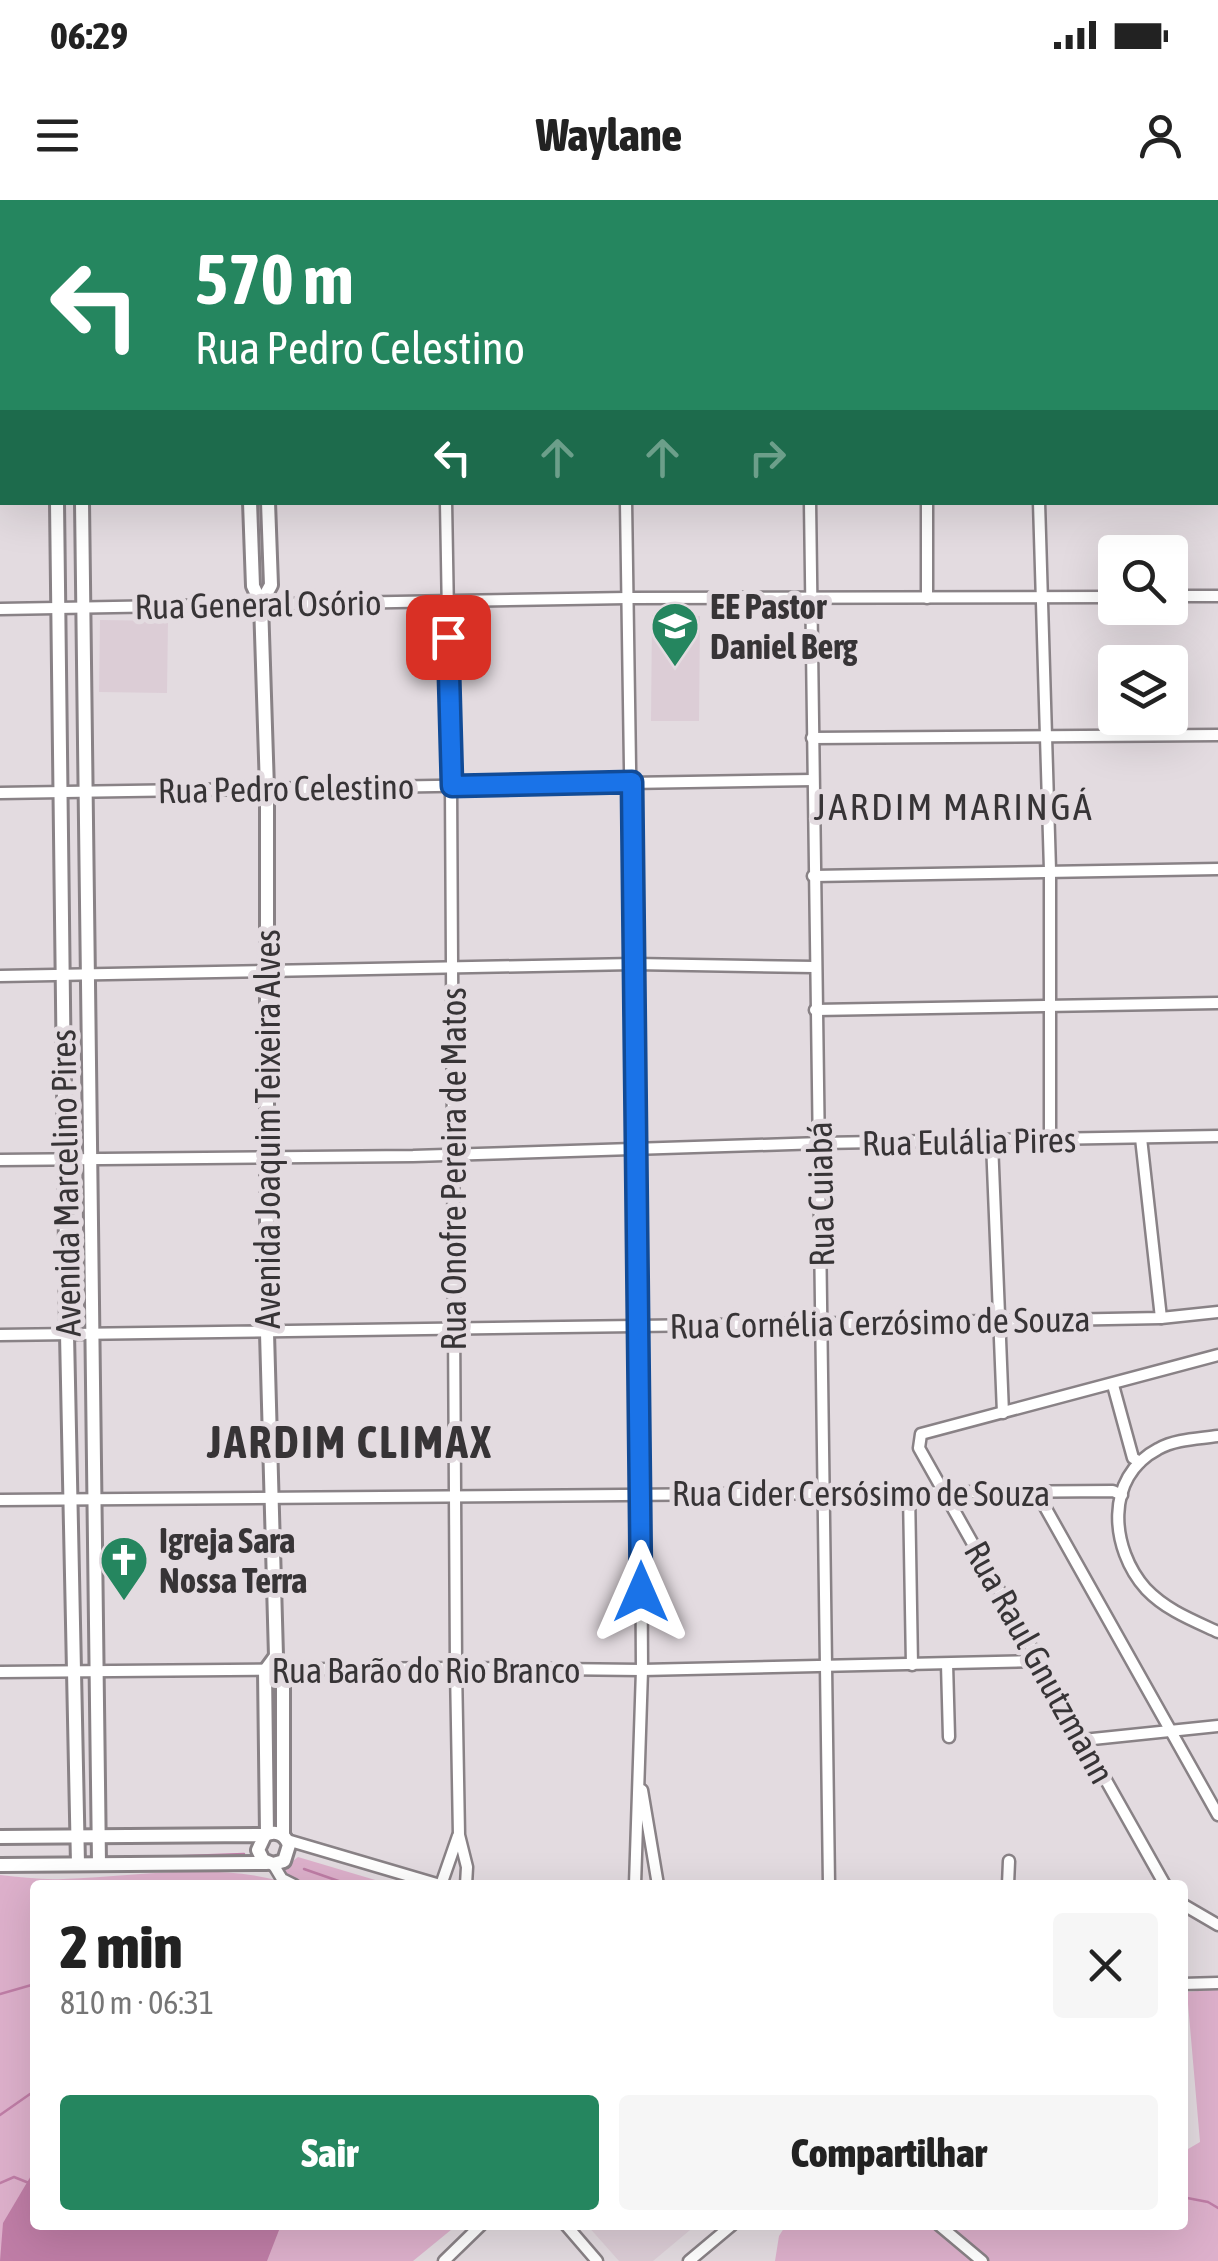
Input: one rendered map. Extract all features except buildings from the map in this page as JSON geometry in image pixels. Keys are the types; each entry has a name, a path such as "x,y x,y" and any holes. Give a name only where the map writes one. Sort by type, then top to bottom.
{"main road":[{"name":"Avenida Marcelino Pires","path":"56,505 66,1334 78,1864"},
{"name":"Avenida Marcelino Pires","path":"82,505 99,1863"},
{"name":"Avenida Joaquim Teixeira Alves","path":"250,505 253,586 262,603"},
{"name":"Avenida Joaquim Teixeira Alves","path":"268,505 270,585 262,603 267,789 267,1333 276,1656 282,1670"},
{"path":"270,1864 258,1850 266,1835 265,1671 276,1656"},
{"path":"0,1865 270,1864 288,1856 282,1670"},
{"path":"265,1690 282,1689"},
{"path":"0,1838 285,1838"}],"street":[{"name":"Rua Onofre Pereira de Matos","path":"446,505 452,786 458,1835 466,1880"},
{"path":"626,505 641,1494 642,1670 635,1880"},
{"name":"Rua Cuiabá","path":"810,505 829,1880"},
{"path":"927,505 927,598"},
{"path":"1039,505 1048,738 1050,1140"},
{"name":"Rua General Osório","path":"0,609 448,600 1098,596"},
{"path":"1188,596 1218,596"},
{"path":"812,738 1218,735"},
{"name":"Rua Pedro Celestino","path":"0,792 813,780"},
{"path":"814,876 1218,869"},
{"path":"0,976 634,964 814,967"},
{"path":"815,1010 1218,1002"},
{"name":"Rua Eulália Pires","path":"0,1160 1218,1136"},
{"path":"1141,1138 1161,1318"},
{"path":"992,1142 1003,1413 1218,1355"},
{"name":"Rua Cornélia Cerzósimo de Souza","path":"0,1335 1161,1318 1218,1312"},
{"path":"1113,1385 1133,1458 1140,1462"},
{"name":"Rua Raul Gnutzmann","path":"1003,1413 922,1434 919,1448 1161,1880"},
{"path":"1218,1436 1164,1446 1140,1462 1122,1495 1117,1518 1118,1542 1138,1578 1165,1606 1218,1632"},
{"name":"Rua Cider Cersósimo de Souza","path":"0,1500 1113,1491 1122,1495"},
{"path":"909,1492 912,1665"},
{"path":"1036,1492 1218,1815"},
{"name":"Rua Barão do Rio Branco","path":"0,1672 642,1670 1040,1661"},
{"path":"947,1664 949,1736"},
{"path":"1083,1740 1218,1726"},
{"path":"640,1779 657,1880"},
{"name":"Rua Onofre Pereira de Matos","path":"442,1880 458,1835"},
{"path":"285,1838 424,1880"},
{"path":"1008,1880 1009,1861"},
{"path":"270,1864 284,1880"},
{"path":"446,1865 466,1867"},
{"path":"1188,1907 1218,1924"},
{"path":"1188,1984 1218,1983"},
{"path":"444,2261 475,2230"},
{"path":"570,2230 597,2261"},
{"path":"689,2261 726,2230"},
{"path":"945,2230 982,2261"},
{"path":"432,2261 453,2250"}],"shaded area":[{"name":"EE Pastor Daniel Berg","path":"652,615 700,616 699,721 651,721"},
{"path":"100,620 168,621 167,693 99,692"},
{"path":"298,1857 375,1880 283,1880 286,1879 281,1870"},
{"path":"199,1871 276,1880 30,1880 30,2230 451,2230 413,2261 0,2261 0,1875 55,1879"},
{"path":"1218,1989 1218,2261 775,2261 783,2230 1188,2230 1188,2149 1200,2142 1188,1992"},
{"path":"30,2177 30,2230 279,2230 267,2261 0,2261 3,2223"},
{"path":"591,2230 690,2230 653,2261 619,2261"}],"waterway":[{"path":"129,1858 244,1854"},
{"path":"304,1869 336,1880"},
{"path":"0,1994 30,1985"},
{"path":"0,2115 30,2094"},
{"path":"0,2183 14,2177 29,2183"},
{"path":"1188,2198 1218,2208"}],"place":[{"name":"EE Pastor Daniel Berg","path":"675,668"},
{"name":"Igreja Sara Nossa Terra","path":"124,1602"}],"district":[{"name":"JARDIM MARINGÁ","path":"954,806"},
{"name":"JARDIM CLIMAX","path":"350,1442"}],"route":[{"path":"448,637 452,786 632,782 641,1592"}]}
